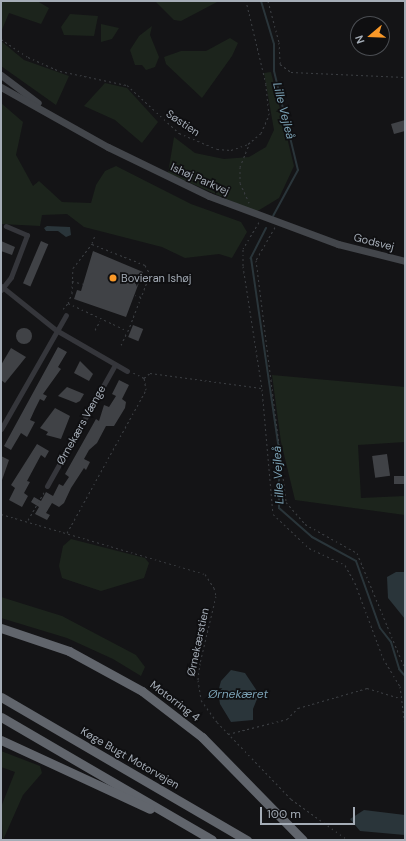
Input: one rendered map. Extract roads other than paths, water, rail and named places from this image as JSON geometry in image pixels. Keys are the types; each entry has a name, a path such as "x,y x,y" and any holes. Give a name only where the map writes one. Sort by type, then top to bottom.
{"highway":[{"name":"Motorring 4","path":"1,628 69,651 142,691 202,737 303,840"},
{"name":"Køge Bugt Motorvejen","path":"1,697 247,840"},
{"path":"1,717 212,840"},
{"path":"1,740 41,757 123,799 172,817"}],"street":[{"name":"Ishøj Parkvej","path":"1,76 60,120"},
{"name":"Ishøj Parkvej","path":"1,87 158,172 263,218 338,244"},
{"path":"6,226 27,235 11,277 2,288 56,330 127,371"},
{"name":"Godsvej","path":"338,244 405,261"},
{"path":"1,429 64,313"},
{"name":"Ørnekærs Vænge","path":"47,486 115,365"}],"water":[{"path":"47,226 70,227 71,235 66,237 58,231 46,231 44,228"},
{"path":"396,572 405,572 405,619 388,598 387,577"},
{"name":"Ørnekæret","path":"231,670 245,673 259,694 253,709 253,720 231,722 220,704 218,692 221,681"},
{"path":"364,810 405,815 405,835 360,831 350,819"}],"waterway":[{"name":"Lille Vejleå","path":"261,1 274,44 274,71 298,170 273,216"},
{"name":"Lille Vejleå","path":"266,228 251,258 279,450 279,508 312,537 356,561 380,628 391,642 399,669 405,676"}],"place":[{"name":"Bovieran Ishøj","path":"113,278"}]}
